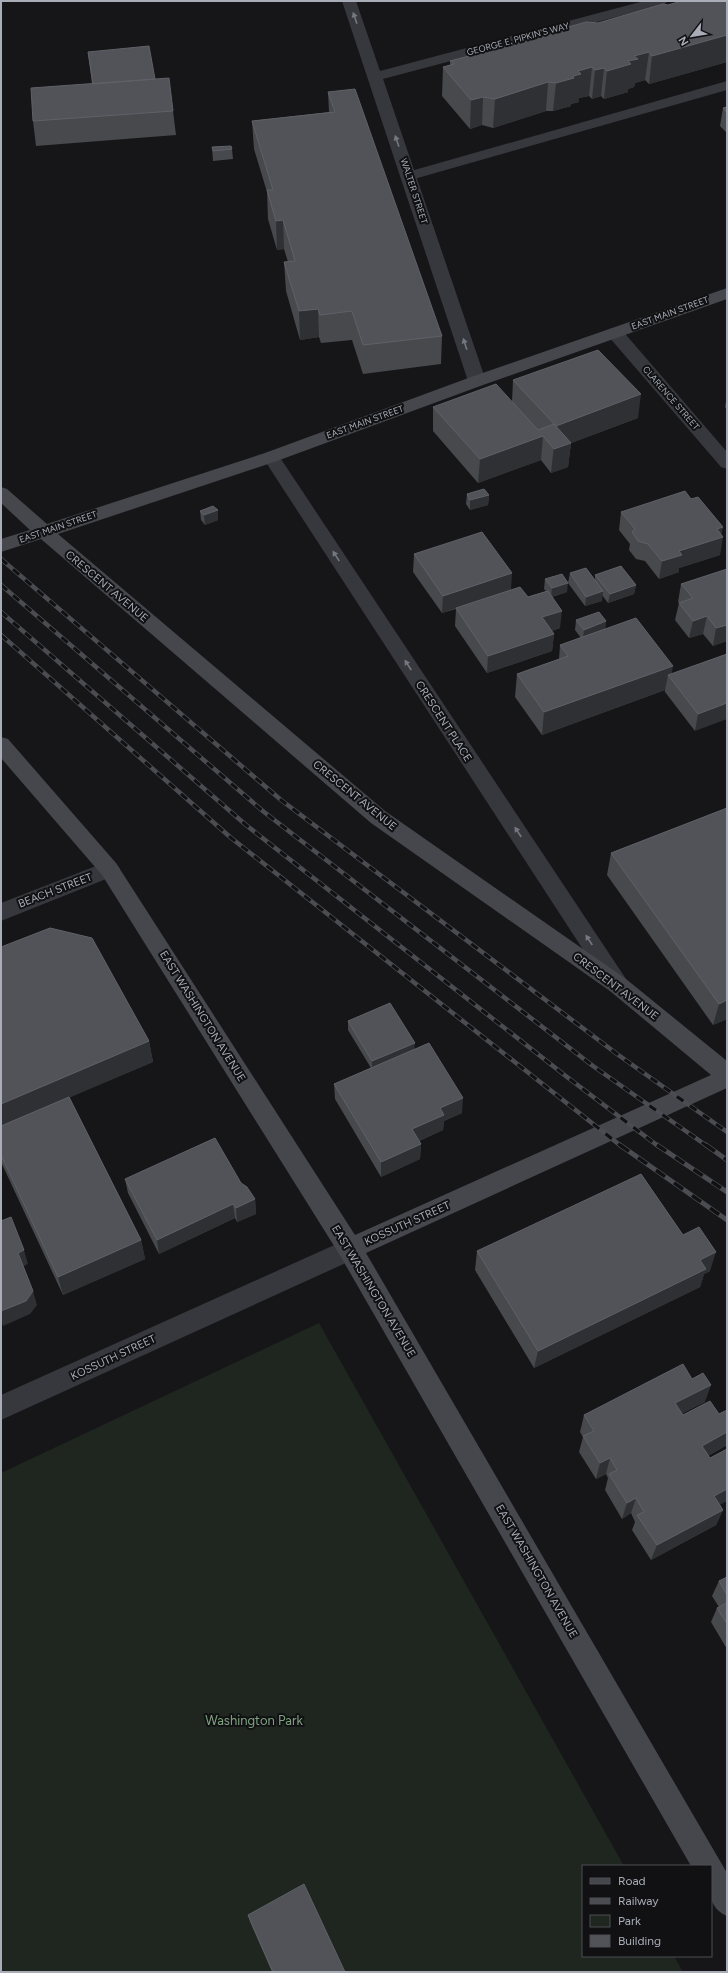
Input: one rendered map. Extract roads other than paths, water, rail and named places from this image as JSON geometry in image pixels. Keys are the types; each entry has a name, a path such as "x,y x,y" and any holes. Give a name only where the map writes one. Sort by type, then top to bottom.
{"main road":[{"name":"EAST MAIN STREET","path":"1,546 271,457 477,381 727,293"},
{"name":"CRESCENT AVENUE","path":"1,493 44,532 378,817 618,984 727,1074"},
{"name":"EAST WASHINGTON AVENUE","path":"1,744 109,869 350,1249 706,1865"},
{"name":"KOSSUTH STREET","path":"350,1249 727,1078"},
{"path":"712,1875 727,1901"}],"street":[{"name":"WALTER STREET","path":"349,1 376,76 477,381"},
{"name":"GEORGE E. PIPKIN'S WAY","path":"376,76 660,1"},
{"path":"409,176 727,85"},
{"name":"CLARENCE STREET","path":"615,333 727,463"},
{"name":"CRESCENT PLACE","path":"271,457 618,984"},
{"name":"BEACH STREET","path":"1,912 109,869"},
{"name":"KOSSUTH STREET","path":"1,1408 350,1249"}],"railway":[{"path":"1,559 281,800 617,1054 727,1132"},
{"path":"1,585 264,812 593,1066 707,1146"},
{"path":"1,612 246,825 567,1077 658,1146"},
{"path":"1,635 230,837 621,1146"},
{"path":"620,1145 727,1220"},
{"path":"657,1145 727,1192"},
{"path":"706,1145 727,1160"}],"park label":[{"name":"Washington Park","path":"254,1720"}]}
